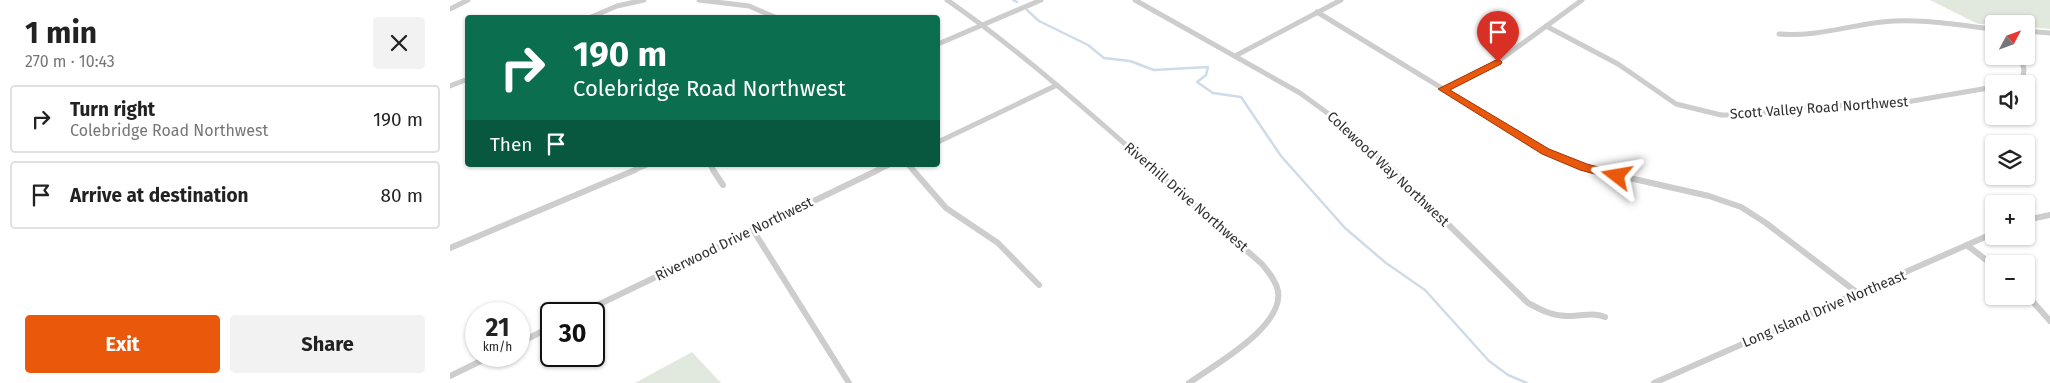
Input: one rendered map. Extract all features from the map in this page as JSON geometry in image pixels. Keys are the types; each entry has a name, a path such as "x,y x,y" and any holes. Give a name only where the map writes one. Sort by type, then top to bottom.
{"street":[{"path":"450,9 468,0"},
{"path":"596,15 617,6 644,0"},
{"path":"699,0 747,4 760,8 772,15"},
{"path":"947,0 983,25"},
{"path":"940,43 1041,0"},
{"name":"Colewood Way Northwest","path":"1135,0 1300,93 1337,120 1419,194 1528,304 1556,316 1592,313 1605,317"},
{"path":"1235,56 1341,0"},
{"path":"1443,89 1498,62 1582,0"},
{"path":"1317,12 1534,145 1557,157 1599,172 1709,196 1741,207 1774,228 1859,294"},
{"path":"1779,34 1797,37 1897,21 1918,21 1985,28"},
{"name":"Riverhill Drive Northwest","path":"983,25 1057,85 1262,264 1273,278 1278,295 1270,322 1255,336 1188,383"},
{"name":"Scott Valley Road Northwest","path":"1546,26 1618,64 1676,104 1721,115 1745,115 1812,106 1889,105 1985,89"},
{"path":"2035,32 2050,33"},
{"path":"450,86 465,80"},
{"path":"940,141 1057,85"},
{"path":"711,167 723,185"},
{"name":"Riverwood Drive Northwest","path":"604,302 886,167"},
{"path":"910,167 946,208 998,244 1039,285"},
{"path":"450,248 634,168"},
{"path":"2035,218 2050,215"},
{"path":"753,230 849,383"},
{"name":"Long Island Drive Northeast","path":"1653,383 1985,238"},
{"path":"1968,246 1985,259"},
{"path":"2035,304 2050,322"},
{"path":"450,376 468,367"}],"shaded area":[{"path":"1930,0 2050,0 2050,29 2035,28 2035,15 1985,15 1985,24 1978,24"},
{"path":"692,352 721,383 635,383"}],"waterway":[{"path":"1013,0 1017,2"},
{"path":"1027,10 1039,21 1088,45 1104,58 1130,61 1154,70 1208,67 1206,75 1197,82 1213,93 1241,97 1281,156 1345,228 1386,263 1425,290 1489,361 1508,375 1527,383"}],"route":[{"path":"1498,62 1443,89 1557,157 1599,172 1617,176"}]}
